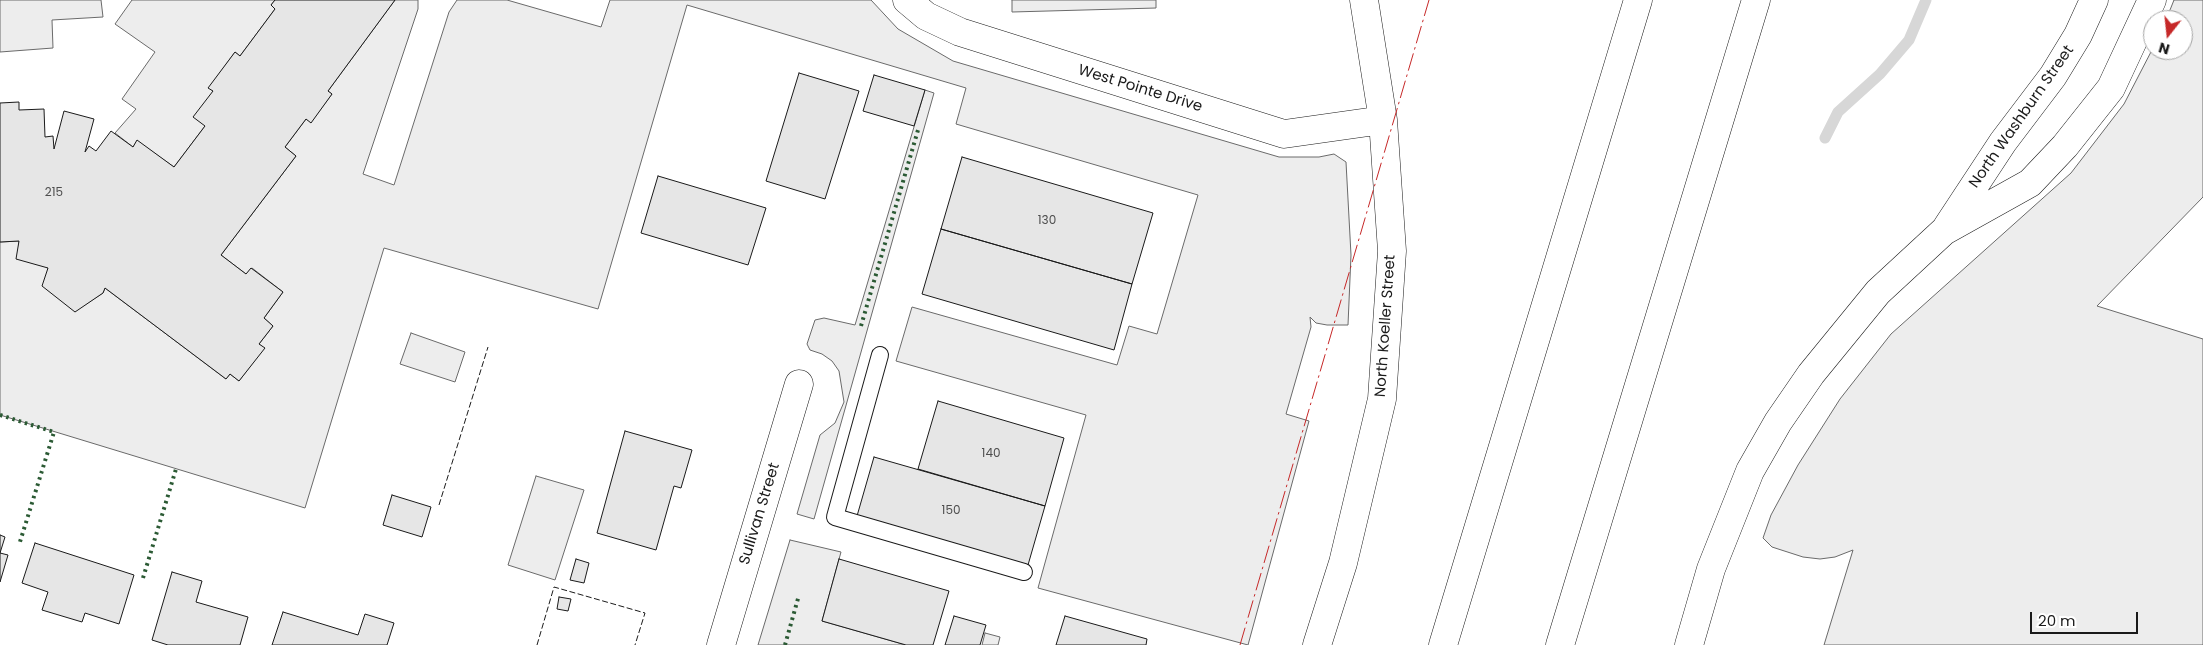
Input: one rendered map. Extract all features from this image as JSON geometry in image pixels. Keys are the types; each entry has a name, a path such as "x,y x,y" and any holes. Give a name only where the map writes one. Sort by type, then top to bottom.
{"main road":[{"name":"West Pointe Drive","path":"907,0 926,16 960,32 1284,134 1384,120"},
{"name":"North Koeller Street","path":"1317,645 1343,563 1382,399 1392,251 1384,120 1364,0"},
{"path":"1443,645 1638,0"},
{"path":"1560,645 1756,0"},
{"name":"North Washburn Street","path":"1944,231 2003,142 2054,76 2078,35 2094,0"},
{"name":"North Washburn Street","path":"1689,645 1711,569 1746,480 1778,422 1840,336 1878,292 1944,231 2030,183 2065,146 2111,88 2152,0"},
{"name":"Sullivan Street","path":"721,645 800,384"}],"lane":[{"path":"880,355 835,517 1024,572"}],"shaded area":[{"path":"0,0 101,0 103,17 52,20 53,48 0,52"},
{"path":"132,0 275,0 271,5 275,9 240,56 235,52 209,88 213,91 205,126 174,167 137,141 133,147 115,133 136,109 122,99 155,52 115,24"},
{"path":"395,0 418,0 418,9 363,174 394,185 449,12 457,0 507,0 601,27 610,0 871,0 898,29 953,61 1279,157 1319,157 1334,154 1346,162 1351,255 1348,325 1316,323 1310,317 1311,327 1286,414 1309,421 1248,645 1038,588 1086,415 896,361 912,307 1117,365 1129,326 1157,334 1198,195 956,124 966,88 687,5 598,309 384,248 305,508 0,415 0,242 19,241 19,250 48,268 75,311 103,293 105,288 226,379 230,374 239,381 264,348 259,344 273,326 264,318 283,292 252,268 246,274 221,255 296,156 285,147 306,119 311,122 332,94 328,91"},
{"path":"1012,0 1156,0 1156,8 1012,12"},
{"path":"2174,0 2203,0 2203,197 2097,306 2203,339 2203,645 1824,645 1853,550 1835,557 1820,559 1803,557 1772,547 1763,538 1771,515 1798,465 1840,399 1891,334 2071,173 2124,104 2147,60 2193,60 2193,10 2170,10"},
{"path":"925,90 934,93 814,519 797,514 820,435 835,423 844,402 839,371 832,361 822,354 810,350 807,344 815,320 824,318 855,325"},
{"path":"411,333 465,352 455,382 400,364"},
{"path":"536,476 584,490 555,580 508,565"},
{"path":"790,540 841,552 822,621 906,645 758,645"},
{"path":"985,633 1000,637 998,645 982,645"}],"building":[{"path":"275,0 395,0 328,91 332,94 311,123 306,119 285,147 296,156 221,255 246,274 251,268 283,292 264,318 273,326 259,344 265,348 239,381 230,374 226,379 105,288 103,293 75,312 42,286 48,268 16,259 19,241 0,242 0,103 19,102 19,110 44,109 45,137 53,136 54,149 64,111 94,119 85,152 89,146 96,151 111,131 133,147 137,140 174,167 205,126 193,117 213,91 208,88 235,52 240,56 275,9 271,5"},
{"path":"799,73 859,91 825,199 766,181"},
{"path":"874,75 925,90 914,126 863,111"},
{"path":"962,157 1153,213 1132,284 941,229"},
{"path":"658,176 766,208 748,265 641,233"},
{"path":"941,229 1132,284 1114,350 922,294"},
{"path":"938,401 1064,438 1045,506 918,469"},
{"path":"625,431 692,450 681,488 674,486 656,550 597,533"},
{"path":"874,457 1045,506 1028,565 857,516"},
{"path":"392,495 431,507 422,537 383,525"},
{"path":"0,535 5,537 0,553"},
{"path":"35,543 134,575 119,624 85,613 82,622 42,610 48,592 22,583"},
{"path":"0,553 8,555 0,582"},
{"path":"576,559 589,563 584,583 570,580"},
{"path":"839,559 949,591 933,645 906,645 822,621"},
{"path":"172,572 202,581 196,602 248,617 240,645 168,645 152,640"},
{"path":"559,597 571,599 568,611 557,609"},
{"path":"283,612 358,635 365,614 394,623 387,645 272,645"},
{"path":"954,616 986,625 980,645 945,645"},
{"path":"1065,616 1147,639 1146,645 1056,645"}],"waterway":[{"path":"1825,138 1838,112 1880,74 1909,40 1926,0"}],"hedge":[{"path":"861,326 918,130"},
{"path":"0,415 54,432 19,545"},
{"path":"143,578 176,469"},
{"path":"785,645 799,595"}],"fence":[{"path":"439,505 488,347"},
{"path":"537,645 554,587 645,613 635,645"}],"power":[{"path":"1240,645 1429,0"}]}
